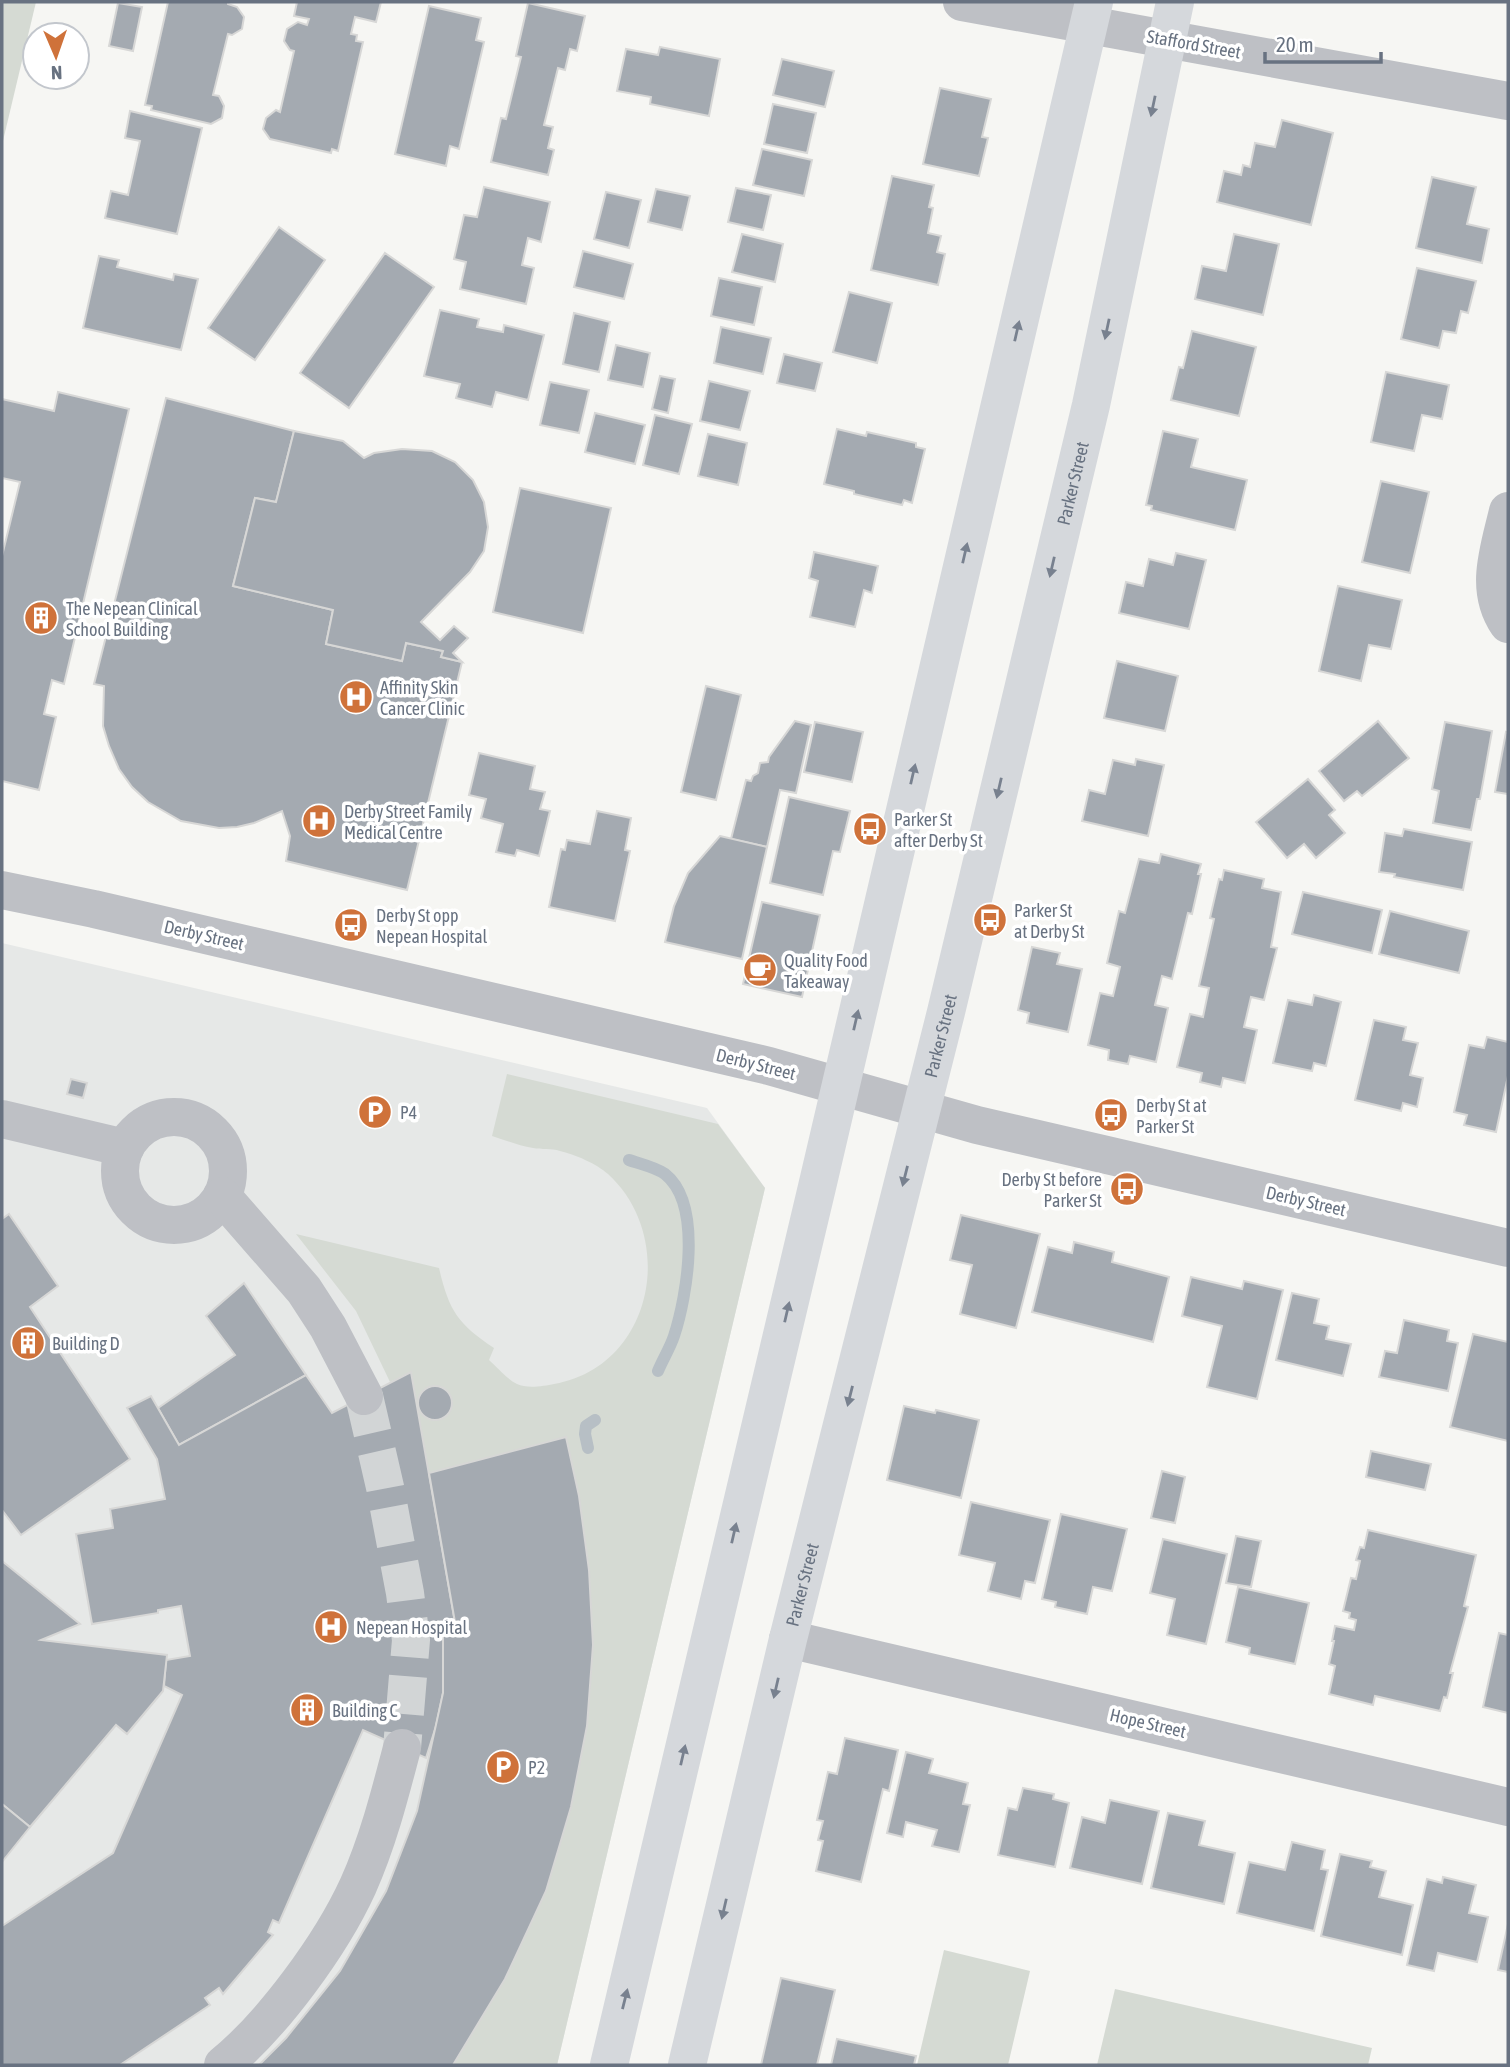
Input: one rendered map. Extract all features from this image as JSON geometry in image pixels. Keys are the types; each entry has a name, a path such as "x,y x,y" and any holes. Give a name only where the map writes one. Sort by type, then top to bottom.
{"highway":[{"name":"Parker Street","path":"687,2065 788,1639 922,1109 1091,405 1175,2"},
{"path":"609,2065 1091,14"}],"street":[{"name":"Stafford Street","path":"962,2 1091,14 1167,39 1508,102"},
{"path":"1508,512 1495,567 1495,596 1500,612 1508,624"},
{"name":"Derby Street","path":"2,890 769,1066 978,1125 1508,1248"},
{"path":"181,1117 198,1122 211,1132 222,1146 227,1161 228,1179 222,1196 212,1210 183,1225 166,1225 149,1220 136,1210 120,1181 120,1164 125,1148 135,1133 164,1118 181,1117"},
{"path":"2,1119 125,1148"},
{"path":"222,1196 304,1290 328,1327 364,1396"},
{"name":"Hope Street","path":"788,1639 1508,1808"},
{"path":"223,2065 238,2053 287,1997 319,1954 357,1887 382,1822 402,1748"}],"shaded area":[{"path":"2,2 36,2 31,21 21,21 21,65 2,145"},
{"name":"Nepean Hospital","path":"2,943 707,1108 765,1188 557,2065 2,2065"},
{"path":"507,1074 718,1124 765,1188 557,2065 453,2065 505,1979 546,1891 571,1807 587,1726 589,1570 579,1496 566,1438 429,1473 411,1372 390,1382 356,1311 296,1234 439,1268 451,1306 457,1315 494,1348 489,1360 521,1386 550,1385 588,1373 614,1353 633,1327 644,1297 648,1264 643,1231 630,1201 608,1174 598,1167 566,1152 536,1149 492,1136"},
{"path":"944,1950 1030,1971 1008,2065 917,2065"},
{"path":"1115,1989 1372,2048 1368,2065 1097,2065"}],"building":[{"path":"168,2 228,2 237,7 244,17 242,29 232,35 228,34 213,95 219,96 224,106 222,118 211,124 151,110 152,106 145,105"},
{"path":"297,2 381,2 376,22 355,17 351,34 357,35 356,41 363,42 338,151 332,149 331,153 270,139 263,129 266,118 276,110 280,112 294,51 290,50 284,41 287,29 298,22 307,25 309,19 294,16"},
{"path":"118,3 142,7 133,51 109,46"},
{"path":"528,3 585,16 577,51 570,49 565,70 558,68 544,125 553,127 548,148 554,150 548,175 491,162 501,118 506,119 521,57 516,56"},
{"path":"429,6 481,18 476,40 484,42 459,149 450,146 446,166 395,154"},
{"path":"660,47 720,59 709,116 650,104 651,97 617,91 626,49 658,55"},
{"path":"782,59 834,71 825,107 773,95"},
{"path":"940,88 991,99 982,137 988,138 979,176 923,164"},
{"path":"773,104 816,113 807,153 764,144"},
{"path":"130,111 202,128 177,234 105,218 111,191 128,195 140,141 125,138"},
{"path":"1282,120 1333,133 1311,225 1217,202 1224,171 1241,175 1243,165 1250,167 1255,143 1275,147"},
{"path":"762,149 812,160 804,196 753,185"},
{"path":"892,176 934,185 929,207 933,208 928,233 941,236 937,252 945,254 938,285 871,270"},
{"path":"1432,177 1476,187 1467,224 1489,229 1482,263 1416,248"},
{"path":"484,187 550,202 541,242 528,238 522,265 534,268 526,304 460,289 466,262 454,259 464,215 477,217"},
{"path":"736,188 771,195 763,230 728,222"},
{"path":"656,189 690,196 682,230 648,222"},
{"path":"606,192 641,200 629,248 594,239"},
{"path":"279,227 325,260 255,360 208,328"},
{"path":"742,234 783,244 775,282 732,272"},
{"path":"1234,234 1279,244 1263,315 1195,299 1202,266 1226,271"},
{"path":"583,251 633,264 624,299 574,287"},
{"path":"385,253 434,287 349,408 300,373"},
{"path":"99,256 119,260 117,267 173,280 174,274 198,279 181,350 83,328"},
{"path":"1417,268 1476,281 1468,313 1461,311 1456,333 1443,331 1439,348 1401,339"},
{"path":"719,278 762,287 754,325 711,316"},
{"path":"849,292 892,303 877,363 833,352"},
{"path":"440,310 479,319 477,327 503,332 504,325 544,335 528,400 496,392 492,407 456,398 460,384 424,376"},
{"path":"574,313 610,322 599,372 563,364"},
{"path":"721,327 771,338 763,374 714,363"},
{"path":"1192,331 1256,347 1239,416 1171,400 1179,367 1183,368"},
{"path":"616,345 650,353 643,387 608,380"},
{"path":"784,354 822,363 815,391 777,383"},
{"path":"1386,372 1449,385 1442,419 1422,415 1414,451 1371,442"},
{"path":"660,376 675,379 668,413 652,409"},
{"path":"709,381 750,391 740,430 700,421"},
{"path":"550,382 589,390 579,433 540,425"},
{"name":"The Nepean Clinical School Building","path":"58,392 129,409 64,684 52,680 44,714 56,717 39,790 2,781 2,556 20,482 2,478 2,399 54,411"},
{"path":"166,398 294,431 276,502 255,498 233,586 333,610 326,644 402,661 406,643 443,651 441,657 462,662 407,890 286,861 290,836 282,811 237,827 219,828 181,821 148,802 132,787 119,769 103,726 104,686 94,684"},
{"path":"595,413 645,425 635,464 585,452"},
{"path":"655,415 692,424 679,474 643,465"},
{"path":"837,429 866,436 867,432 916,443 916,447 925,449 912,503 904,500 902,505 824,484"},
{"path":"294,431 343,441 364,458 374,453 402,449 432,451 455,462 473,480 484,502 488,527 484,551 470,572 421,622 440,640 454,626 468,638 453,653 462,662 441,657 443,651 406,643 402,661 326,644 333,610 233,586 255,498 276,502"},
{"path":"1163,431 1198,439 1191,467 1247,480 1235,530 1151,510 1152,506 1146,505"},
{"path":"708,434 747,443 738,485 698,476"},
{"path":"1381,481 1429,492 1410,573 1362,562"},
{"path":"520,488 611,508 583,633 493,612"},
{"path":"814,552 878,566 872,593 864,590 855,627 810,617 818,581 809,578"},
{"path":"1176,553 1206,560 1189,629 1119,613 1126,582 1143,586 1149,559 1173,565"},
{"path":"1338,586 1402,600 1391,649 1369,645 1361,681 1319,671"},
{"path":"1117,661 1178,676 1165,731 1104,718"},
{"path":"706,686 741,695 716,800 681,792"},
{"path":"795,721 811,725 796,793 780,790 767,847 731,839 746,780 751,781 758,773 760,763 768,762"},
{"path":"1378,721 1409,758 1362,796 1357,791 1344,801 1319,771"},
{"path":"815,722 863,732 852,782 804,772"},
{"path":"1445,722 1492,731 1480,799 1477,799 1471,830 1433,823 1439,791 1432,789"},
{"path":"1506,732 1508,733 1508,794 1495,792"},
{"path":"479,753 535,766 530,789 545,792 540,809 550,811 539,856 517,850 515,856 496,852 503,824 481,818 486,799 469,795"},
{"path":"1136,759 1164,765 1148,836 1082,821 1089,790 1105,794 1113,760 1135,765"},
{"path":"1308,779 1335,810 1329,815 1345,833 1316,858 1304,844 1287,858 1256,822"},
{"path":"789,797 850,811 840,852 833,851 823,895 770,883"},
{"path":"597,811 631,818 625,850 630,851 615,921 549,907 561,849 565,850 567,840 590,844"},
{"path":"1404,829 1472,842 1463,890 1379,872 1385,833 1402,836"},
{"path":"720,836 767,847 742,959 665,942 674,906 688,873"},
{"path":"1161,854 1201,864 1198,874 1201,874 1192,914 1188,913 1172,979 1162,976 1155,1005 1168,1008 1156,1062 1130,1056 1128,1064 1108,1060 1109,1050 1088,1045 1100,993 1113,996 1120,967 1107,963 1119,911 1125,913 1139,859 1159,863"},
{"path":"1224,870 1264,879 1262,888 1281,892 1271,947 1277,948 1264,1000 1251,997 1244,1027 1257,1030 1245,1083 1223,1078 1221,1087 1200,1082 1202,1073 1177,1067 1190,1014 1203,1017 1209,988 1199,986 1214,919 1210,918 1219,879 1222,880"},
{"path":"1303,892 1382,910 1372,953 1292,934"},
{"path":"762,902 820,915 802,997 743,984"},
{"path":"1390,911 1469,931 1459,973 1379,954"},
{"path":"1032,947 1060,953 1057,964 1082,969 1068,1032 1027,1023 1029,1013 1018,1010"},
{"path":"1314,995 1341,1002 1326,1066 1314,1063 1312,1071 1273,1063 1288,1000 1312,1005"},
{"path":"1374,1020 1406,1027 1403,1040 1418,1043 1410,1075 1423,1078 1417,1107 1403,1103 1401,1111 1355,1100"},
{"path":"1487,1037 1508,1042 1508,1076 1496,1132 1464,1125 1467,1115 1454,1112 1469,1045 1484,1048"},
{"path":"71,1079 87,1083 83,1098 67,1094"},
{"name":"Building D","path":"9,1214 58,1286 30,1307 130,1459 21,1535 2,1510 2,1219"},
{"path":"961,1215 1040,1234 1016,1328 960,1314 972,1265 950,1260"},
{"path":"1074,1242 1114,1252 1112,1262 1169,1277 1153,1342 1032,1312 1048,1247 1072,1253"},
{"path":"1191,1277 1242,1289 1244,1281 1283,1290 1257,1399 1207,1387 1222,1326 1182,1316"},
{"path":"244,1283 306,1375 179,1445 158,1408 235,1355 206,1316"},
{"path":"1292,1293 1319,1299 1314,1323 1329,1326 1326,1339 1351,1344 1343,1376 1276,1360"},
{"path":"1404,1320 1449,1330 1447,1341 1458,1343 1448,1391 1379,1377 1385,1351 1397,1353"},
{"path":"1473,1334 1508,1342 1508,1441 1450,1427"},
{"name":"Building C","path":"411,1372 456,1628 443,1630 443,1693 426,1758 363,1730 279,1923 273,1920 268,1932 273,1935 223,1994 219,1988 205,1998 210,2005 120,2065 2,2065 2,1926 113,1853 182,1695 164,1686 166,1660 190,1656 181,1606 158,1610 158,1613 92,1624 76,1534 113,1528 110,1509 165,1499 157,1459 127,1408 151,1396 179,1445 306,1375 332,1413"},
{"path":"435,1386 447,1391 452,1403 447,1415 435,1420 423,1415 418,1403 423,1391"},
{"path":"904,1406 979,1420 961,1498 887,1480"},
{"name":"P2","path":"566,1437 579,1496 589,1570 593,1645 587,1726 571,1807 546,1891 505,1979 453,2065 259,2065 286,2038 340,1971 386,1891 417,1811 443,1693 443,1630 456,1628 429,1473"},
{"path":"1371,1451 1431,1464 1425,1490 1366,1477"},
{"path":"1162,1471 1185,1477 1175,1523 1151,1518"},
{"path":"971,1502 1050,1520 1035,1583 1025,1581 1021,1599 988,1591 995,1563 959,1555"},
{"path":"1061,1514 1127,1529 1112,1591 1093,1587 1087,1614 1055,1607 1056,1602 1042,1599"},
{"path":"1368,1530 1476,1555 1464,1606 1468,1607 1450,1673 1453,1673 1447,1698 1444,1697 1440,1711 1375,1696 1373,1705 1329,1694 1335,1666 1329,1664 1335,1626 1354,1630 1356,1620 1349,1618 1350,1613 1343,1611 1351,1578 1356,1579 1360,1561 1356,1560 1360,1547 1364,1548"},
{"path":"1236,1536 1261,1541 1251,1587 1226,1583"},
{"path":"1163,1539 1227,1554 1206,1644 1167,1635 1175,1599 1150,1593"},
{"path":"2,1561 80,1624 41,1640 167,1655 163,1691 127,1734 116,1725 30,1827 2,1804"},
{"path":"1238,1587 1309,1603 1295,1664 1249,1654 1250,1648 1226,1642"},
{"path":"1499,1633 1508,1635 1508,1713 1483,1707"},
{"path":"845,1738 898,1750 889,1791 883,1789 861,1882 816,1871 823,1841 818,1840 823,1821 817,1820 828,1772 837,1774"},
{"path":"906,1752 933,1759 929,1773 968,1783 963,1804 970,1805 959,1852 932,1846 937,1830 906,1822 903,1837 887,1833"},
{"path":"1023,1788 1054,1794 1053,1799 1069,1803 1055,1867 998,1855 1008,1808 1017,1810"},
{"path":"1110,1800 1159,1811 1142,1884 1070,1868 1082,1817 1105,1823"},
{"path":"2,1804 30,1827 2,1862"},
{"path":"1168,1813 1205,1821 1199,1845 1235,1853 1224,1904 1151,1888"},
{"path":"1292,1842 1325,1850 1321,1869 1328,1870 1314,1931 1237,1913 1249,1862 1285,1870"},
{"path":"1340,1854 1372,1861 1370,1867 1386,1871 1379,1897 1413,1905 1402,1955 1321,1936"},
{"path":"1443,1877 1476,1885 1469,1913 1488,1917 1477,1962 1438,1953 1434,1971 1407,1965 1427,1879 1442,1883"},
{"path":"1508,1924 1508,1972 1498,1970"},
{"path":"781,1978 835,1990 817,2065 761,2065"},
{"path":"837,2039 916,2056 914,2065 831,2065"}],"waterway":[{"path":"629,1160 665,1174 677,1188 688,1228 687,1275 679,1319 658,1371"},
{"path":"588,1448 586,1426 595,1420"}],"tunnel":[{"path":"364,1396 385,1487 411,1640 402,1748"}],"place":[{"name":"The Nepean Clinical School Building","path":"41,618"},
{"name":"Affinity Skin Cancer Clinic","path":"356,697"},
{"name":"Derby Street Family Medical Centre","path":"319,821"},
{"name":"Parker St after Derby St","path":"870,829"},
{"name":"Parker St at Derby St","path":"990,920"},
{"name":"Derby St opp Nepean Hospital","path":"351,925"},
{"name":"Quality Food Takeaway","path":"760,970"},
{"name":"P4","path":"375,1112"},
{"name":"Derby St at Parker St","path":"1111,1115"},
{"name":"Derby St before Parker St","path":"1127,1189"},
{"name":"Building D","path":"28,1343"},
{"name":"Nepean Hospital","path":"331,1627"},
{"name":"Building C","path":"307,1710"},
{"name":"P2","path":"503,1767"}]}
